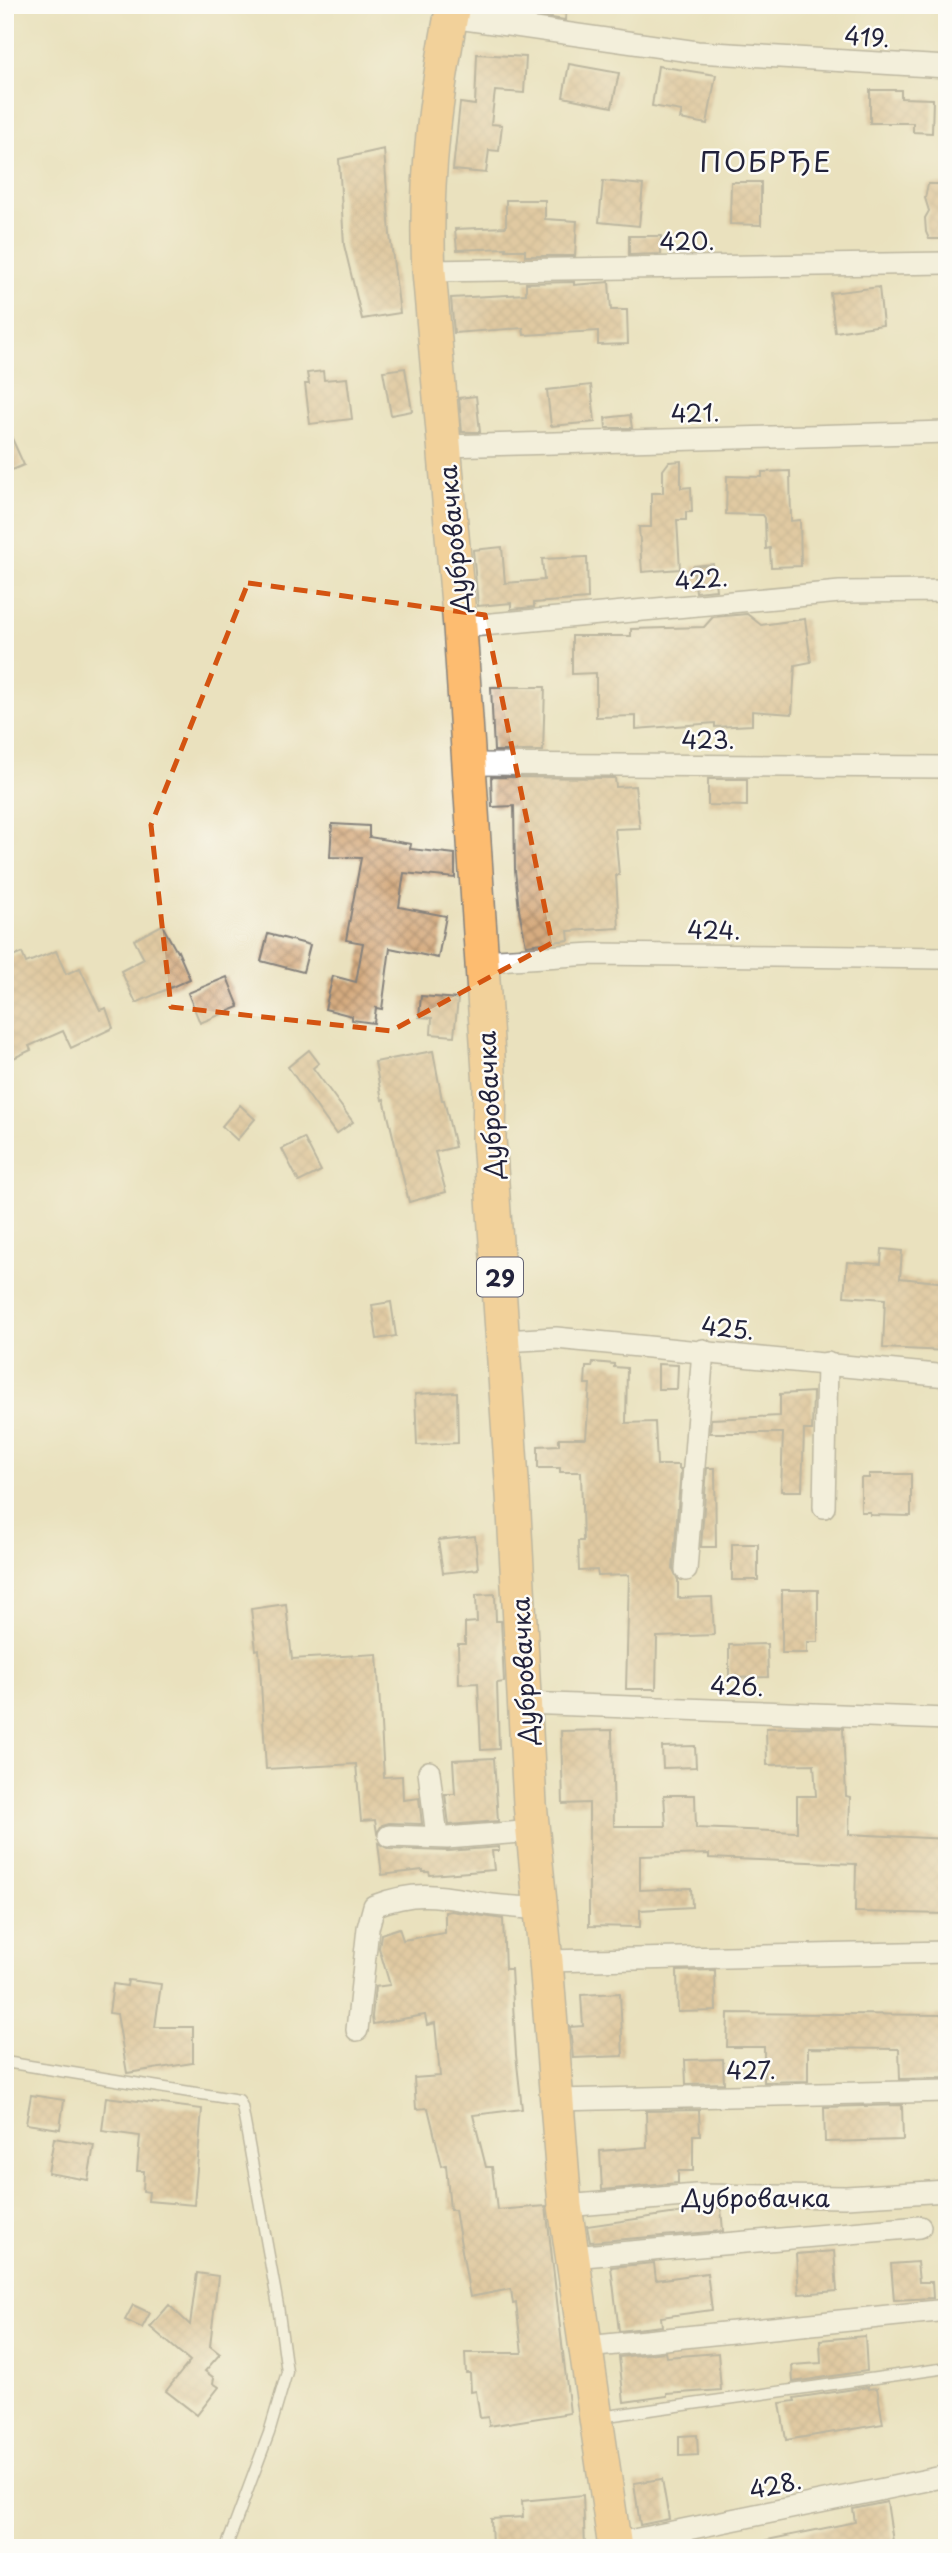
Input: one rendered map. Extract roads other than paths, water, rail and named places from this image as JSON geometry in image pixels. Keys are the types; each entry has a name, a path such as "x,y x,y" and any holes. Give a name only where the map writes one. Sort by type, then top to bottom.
{"main road":[{"name":"Дубровачка","path":"452,11 428,180 426,223 429,271 460,626 533,1831 565,2206 615,2546"}],"street":[{"name":"419.","path":"452,11 697,52 947,67"},
{"name":"420.","path":"429,271 947,262"},
{"name":"421.","path":"445,446 947,432"},
{"name":"422.","path":"460,626 840,592 947,591"},
{"name":"423.","path":"469,764 947,767"},
{"name":"424.","path":"481,961 593,954 947,958"},
{"name":"425.","path":"504,1340 556,1338 703,1350 947,1376"},
{"path":"687,1570 703,1350"},
{"path":"824,1507 827,1363"},
{"name":"426.","path":"524,1703 947,1719"},
{"path":"429,1772 437,1837"},
{"path":"388,1836 437,1837 533,1831"},
{"path":"357,2030 364,1954 374,1906 395,1898 434,1894 489,1905 541,1909"},
{"path":"546,1961 947,1952"},
{"name":"427.","path":"556,2100 947,2091"},
{"name":"Дубровачка","path":"565,2206 696,2195 846,2197 947,2191"},
{"name":"Дубровачка","path":"572,2257 920,2227"},
{"path":"587,2347 947,2310"},
{"name":"428.","path":"615,2546 947,2476"}],"lane":[{"path":"5,2062 239,2100 242,2106 288,2372 269,2433 226,2548"},
{"path":"597,2417 947,2368"}],"district":[{"name":"ПОБРЂЕ","path":"766,160"}]}
